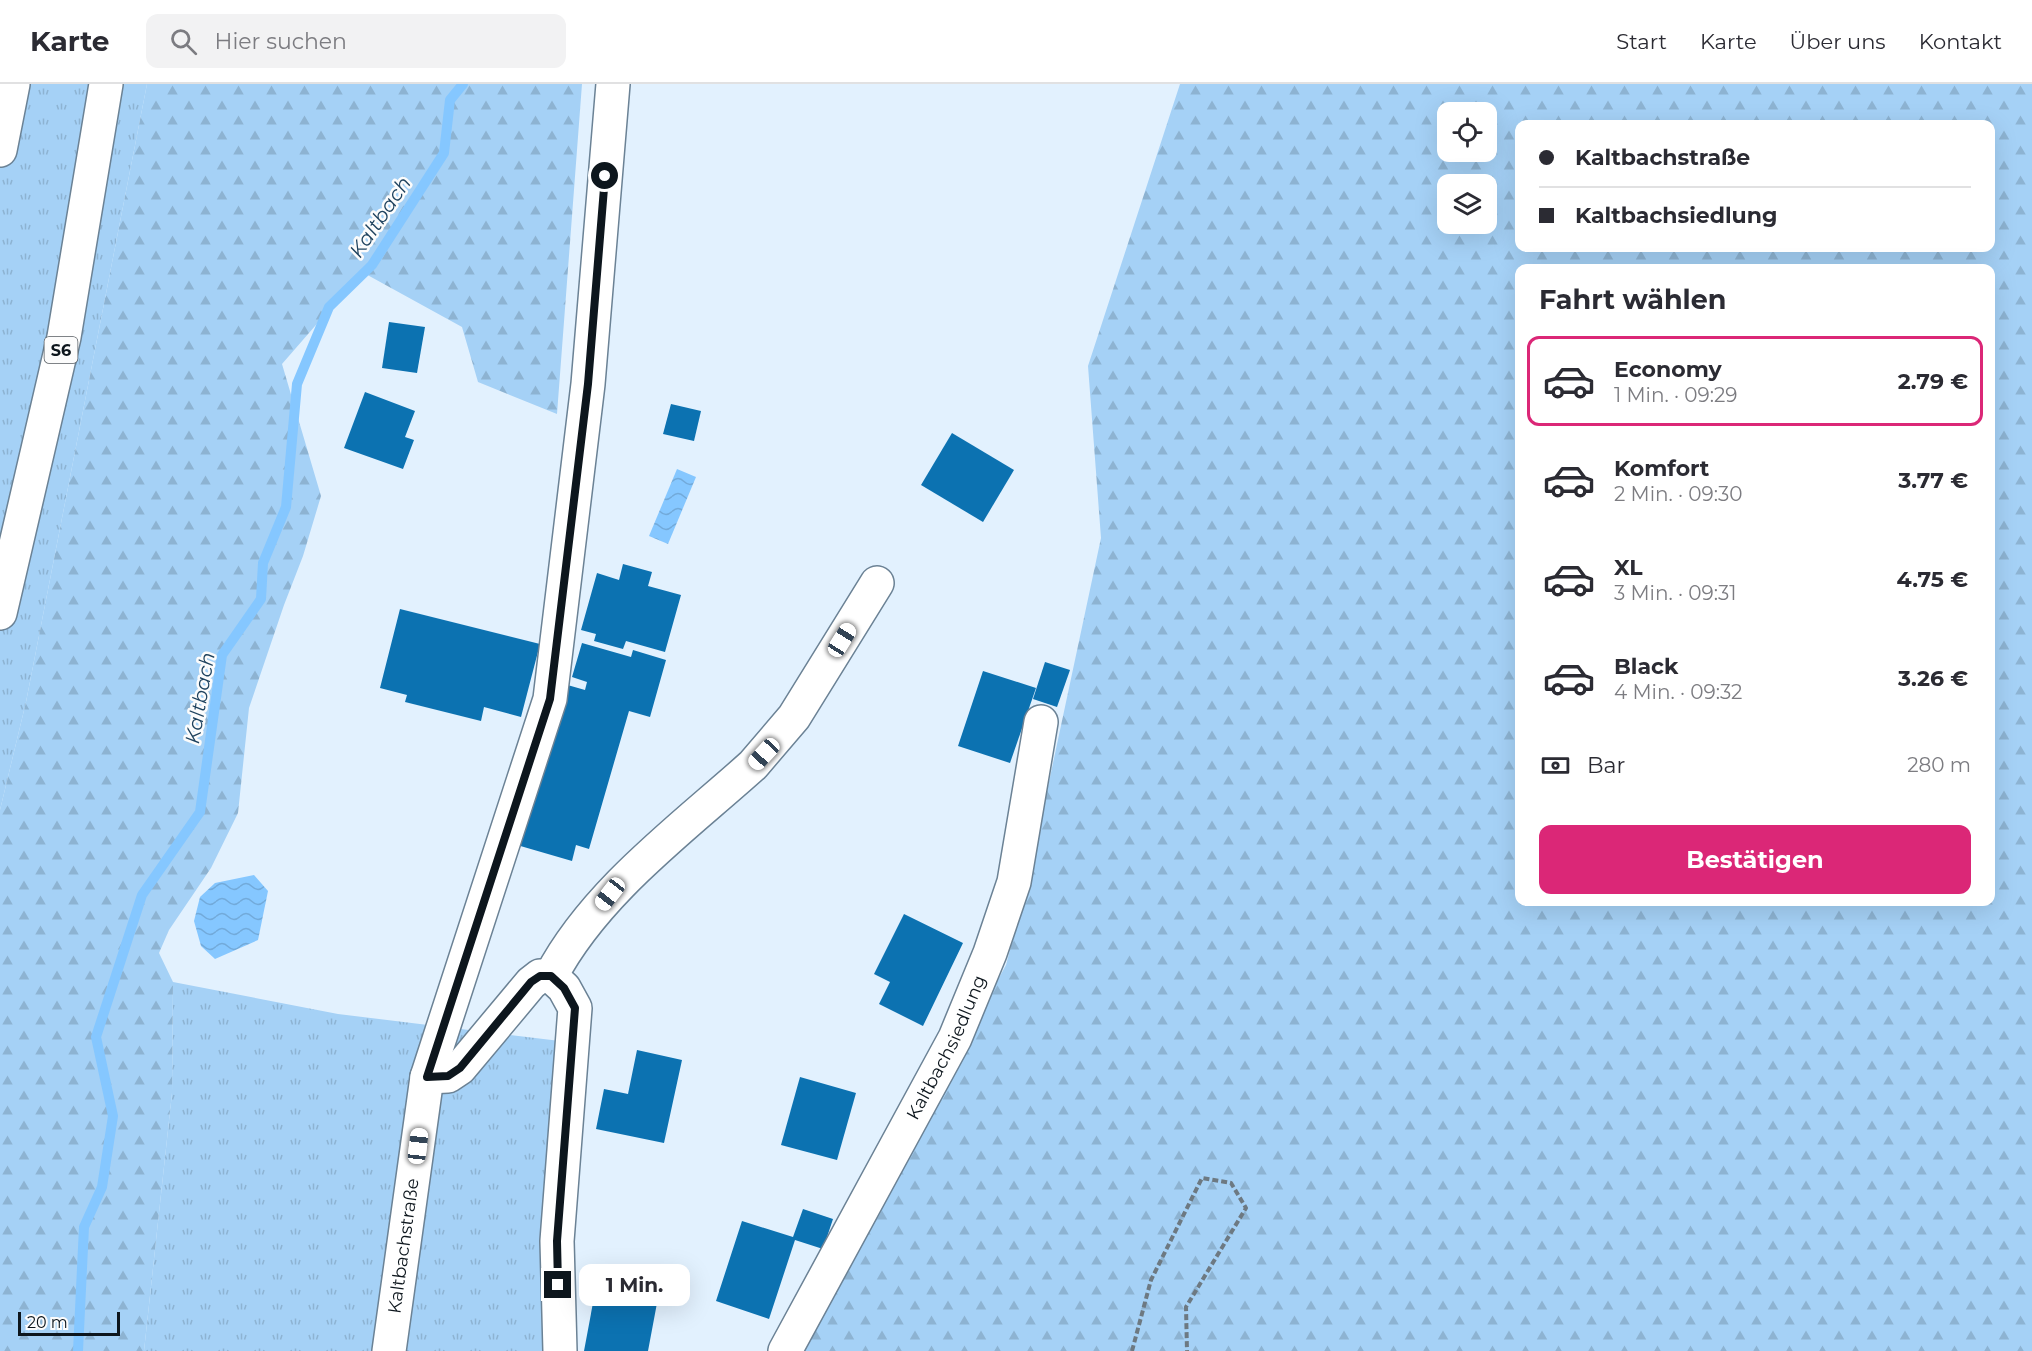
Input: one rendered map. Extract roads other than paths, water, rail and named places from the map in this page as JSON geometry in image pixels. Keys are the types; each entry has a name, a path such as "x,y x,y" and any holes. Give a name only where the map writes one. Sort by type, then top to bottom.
{"main road":[{"path":"0,150 13,84"},
{"name":"S6","path":"0,612 64,337 106,84"},
{"name":"Kaltbachstraße","path":"389,1351 427,1077 550,699 588,384 613,84"},
{"path":"551,976 561,958 610,894 753,765 774,742 794,717 877,583"},
{"name":"Kaltbachsiedlung","path":"785,1351 955,1038 990,953 1014,882 1041,722"},
{"path":"427,1077 448,1076 460,1068 531,982 540,976 551,976 564,988 575,1008 557,1241 560,1351"}],"water":[{"path":"677,469 696,477 668,544 649,536"},
{"path":"254,875 268,891 258,940 215,959 201,946 194,921 200,897 215,883"}],"waterway":[{"name":"Kaltbach","path":"78,1351 84,1227 102,1187 113,1116 96,1037 142,895 200,812 222,655 261,599 263,563 286,507 297,384 329,307 372,265 444,153 450,100 463,84"}]}
